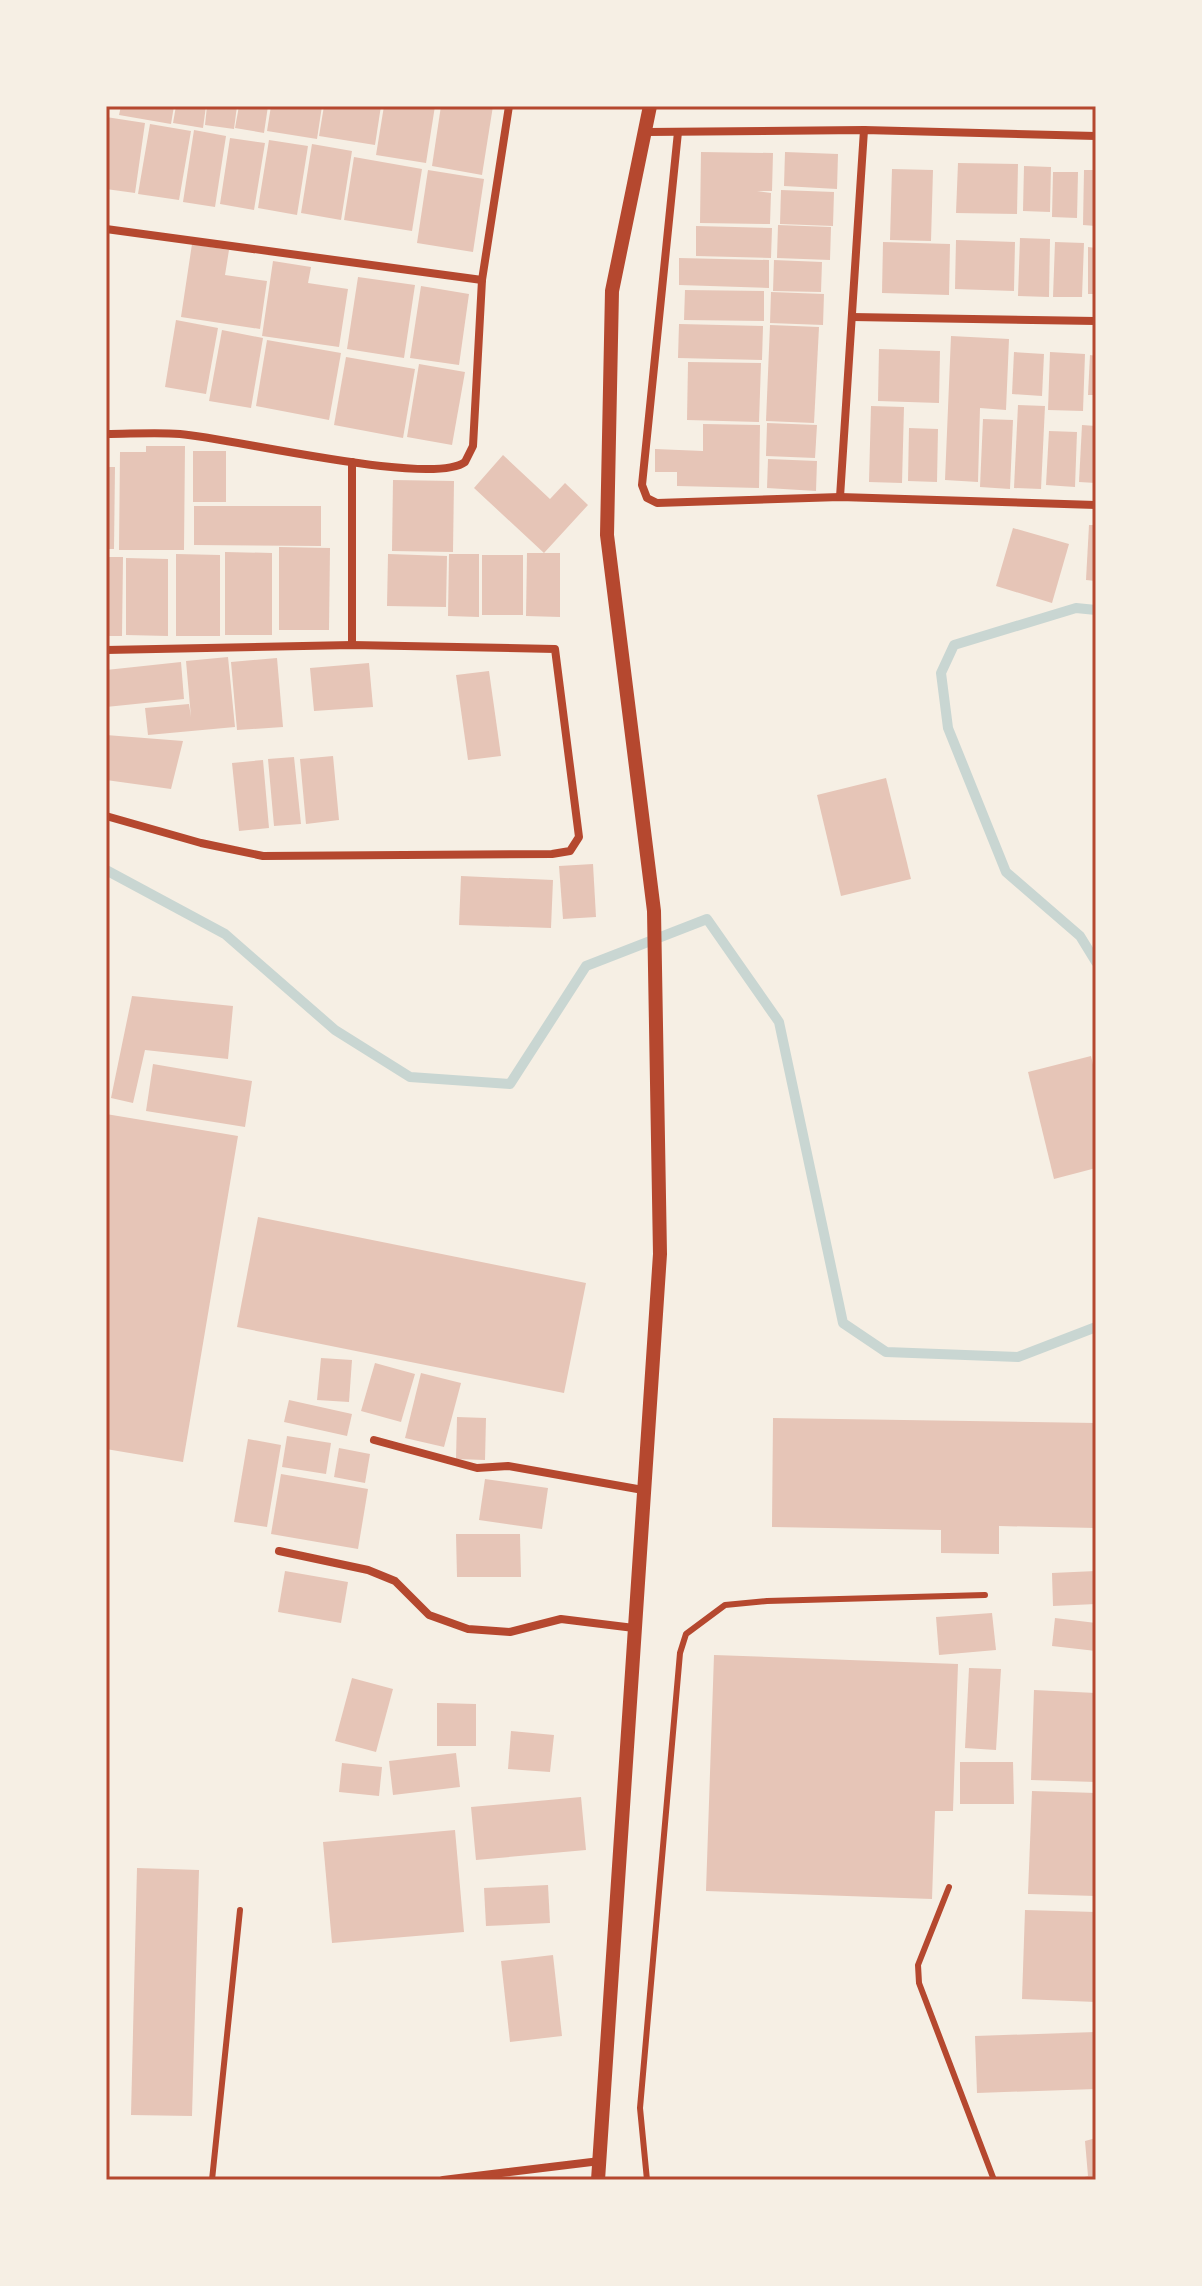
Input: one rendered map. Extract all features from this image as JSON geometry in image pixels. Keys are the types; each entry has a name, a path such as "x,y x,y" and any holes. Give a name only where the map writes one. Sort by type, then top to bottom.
{"street":[{"path":"106,434 180,434 352,462 444,470 465,462 473,446 482,280 509,106"},
{"path":"598,2180 660,1254 654,911 607,535 606,493 612,291 650,106"},
{"path":"647,132 864,130 1096,136"},
{"path":"840,497 864,130"},
{"path":"678,132 642,485 647,498 657,503 840,497 1096,505"},
{"path":"106,229 482,280"},
{"path":"852,317 1096,321"},
{"path":"352,462 352,645"},
{"path":"106,650 352,645 555,649 579,830 577,844 570,851 552,854 263,856 201,843 106,816"},
{"path":"374,1440 477,1468 508,1466 643,1490"},
{"path":"279,1551 368,1570 395,1581 429,1615 468,1629 510,1632 561,1619 634,1628"},
{"path":"443,2180 600,2161"}],"lane":[{"path":"647,2180 640,2108 680,1653 686,1634 725,1605 985,1595"},
{"path":"949,1887 918,1965 919,1983 994,2180"},
{"path":"212,2180 240,1910"}],"building":[{"path":"121,106 174,106 171,124 119,115"},
{"path":"176,106 206,106 203,128 173,123"},
{"path":"207,106 237,106 234,129 205,125"},
{"path":"239,106 268,106 264,133 235,128"},
{"path":"271,106 322,106 317,139 267,131"},
{"path":"324,106 381,106 375,145 319,136"},
{"path":"384,106 435,106 426,163 376,155"},
{"path":"441,106 493,106 482,175 432,166"},
{"path":"106,117 145,123 135,193 106,189"},
{"path":"150,124 191,131 179,200 138,194"},
{"path":"194,130 226,136 215,207 183,202"},
{"path":"230,138 265,143 254,210 220,204"},
{"path":"269,140 308,146 297,215 258,208"},
{"path":"312,144 352,151 341,220 301,213"},
{"path":"701,152 773,153 772,191 757,191 771,193 770,224 700,223"},
{"path":"785,152 838,154 837,189 784,186"},
{"path":"354,157 422,169 412,231 344,220"},
{"path":"958,163 1018,164 1017,214 956,213"},
{"path":"1024,166 1051,167 1050,212 1023,211"},
{"path":"892,169 933,170 931,241 890,240"},
{"path":"428,170 484,179 473,252 417,243"},
{"path":"1084,170 1096,170 1096,226 1083,225"},
{"path":"1053,172 1078,172 1077,218 1052,217"},
{"path":"781,190 834,192 833,226 780,224"},
{"path":"778,225 831,227 830,260 777,258"},
{"path":"696,226 772,228 771,258 696,256"},
{"path":"1020,238 1050,239 1049,297 1018,296"},
{"path":"956,240 1015,242 1014,291 955,289"},
{"path":"883,242 950,244 949,295 882,293"},
{"path":"1055,242 1084,243 1082,297 1053,297"},
{"path":"192,244 229,250 225,275 267,281 260,329 181,317"},
{"path":"1088,247 1096,248 1096,294 1088,294"},
{"path":"679,258 769,260 769,288 679,285"},
{"path":"774,260 822,262 821,292 773,291"},
{"path":"273,261 311,267 308,283 348,289 339,347 262,336"},
{"path":"358,277 415,285 404,358 347,349"},
{"path":"421,286 469,294 459,365 410,358"},
{"path":"685,290 764,291 764,321 684,320"},
{"path":"771,292 824,294 823,325 770,323"},
{"path":"176,320 218,328 206,394 165,387"},
{"path":"679,324 763,326 762,360 678,358"},
{"path":"770,325 819,327 814,423 766,421"},
{"path":"222,330 263,338 251,408 209,401"},
{"path":"951,336 1009,339 1006,410 980,408 978,482 945,480"},
{"path":"267,340 341,353 329,420 256,406"},
{"path":"879,349 940,351 939,403 878,401"},
{"path":"1014,352 1044,354 1042,396 1012,394"},
{"path":"1050,352 1085,354 1083,411 1048,410"},
{"path":"1090,355 1096,356 1096,395 1088,395"},
{"path":"346,357 415,369 403,438 334,425"},
{"path":"688,362 761,363 759,422 687,420"},
{"path":"419,364 465,372 452,445 407,437"},
{"path":"1018,405 1045,406 1041,489 1014,488"},
{"path":"871,406 904,407 902,483 869,482"},
{"path":"983,419 1013,420 1010,489 980,487"},
{"path":"767,423 817,425 815,458 766,456"},
{"path":"703,424 760,425 759,488 677,486 677,472 655,472 655,449 703,451"},
{"path":"1082,425 1096,426 1096,483 1079,482"},
{"path":"909,428 938,429 937,482 908,481"},
{"path":"1049,431 1077,432 1075,487 1046,485"},
{"path":"146,446 185,446 184,550 119,550 120,452 146,452"},
{"path":"193,451 226,451 226,502 193,502"},
{"path":"503,455 550,499 565,483 588,505 544,553 474,488"},
{"path":"768,459 817,461 816,491 767,488"},
{"path":"106,467 115,467 114,549 106,549"},
{"path":"393,480 454,481 453,552 392,551"},
{"path":"194,506 321,506 321,546 194,545"},
{"path":"1089,525 1096,525 1096,581 1086,580"},
{"path":"1013,528 1069,544 1052,603 996,586"},
{"path":"279,547 330,548 329,630 279,630"},
{"path":"225,552 272,553 272,635 225,635"},
{"path":"527,553 560,553 560,617 526,616"},
{"path":"176,554 220,555 220,636 176,636"},
{"path":"388,554 447,556 446,607 387,606"},
{"path":"449,554 479,554 479,617 448,616"},
{"path":"482,555 523,555 523,615 482,615"},
{"path":"106,557 123,557 122,636 106,636"},
{"path":"126,558 168,559 168,636 126,635"},
{"path":"228,657 235,727 148,735 145,708 189,704 191,717 186,661"},
{"path":"277,658 283,727 237,730 231,662"},
{"path":"181,662 184,699 106,707 106,670"},
{"path":"369,663 373,707 314,711 310,668"},
{"path":"489,671 501,756 468,760 456,675"},
{"path":"106,735 183,741 171,789 106,780"},
{"path":"333,756 339,820 306,824 300,759"},
{"path":"294,757 301,824 274,826 268,759"},
{"path":"263,760 269,828 239,831 232,763"},
{"path":"886,778 911,879 841,896 817,795"},
{"path":"593,864 596,917 563,919 559,866"},
{"path":"461,876 553,880 551,928 459,925"},
{"path":"132,996 233,1006 228,1059 145,1050 133,1103 111,1098"},
{"path":"1091,1056 1096,1078 1096,1168 1054,1179 1028,1072"},
{"path":"153,1064 252,1081 245,1127 146,1111"},
{"path":"106,1114 238,1136 183,1462 106,1449"},
{"path":"258,1217 586,1283 564,1393 237,1327"},
{"path":"321,1358 352,1360 349,1402 317,1400"},
{"path":"375,1363 415,1374 401,1422 361,1411"},
{"path":"421,1373 461,1383 444,1447 405,1438"},
{"path":"289,1400 352,1414 347,1436 284,1422"},
{"path":"457,1417 486,1418 485,1460 456,1459"},
{"path":"773,1418 1096,1423 1096,1528 999,1526 999,1554 941,1553 941,1530 772,1527"},
{"path":"287,1436 331,1443 326,1474 282,1467"},
{"path":"248,1439 281,1445 267,1527 234,1522"},
{"path":"339,1448 370,1454 365,1483 334,1477"},
{"path":"281,1474 368,1489 358,1549 271,1534"},
{"path":"485,1479 548,1488 542,1529 479,1520"},
{"path":"456,1534 520,1534 521,1577 457,1577"},
{"path":"285,1571 348,1582 341,1623 278,1612"},
{"path":"1096,1571 1096,1604 1053,1606 1052,1573"},
{"path":"992,1613 996,1650 939,1655 936,1617"},
{"path":"1055,1618 1096,1623 1096,1651 1052,1646"},
{"path":"714,1655 958,1664 953,1811 935,1811 932,1899 706,1891"},
{"path":"969,1668 1001,1669 996,1750 965,1748"},
{"path":"352,1678 393,1689 376,1752 335,1741"},
{"path":"1034,1690 1096,1693 1096,1782 1031,1780"},
{"path":"437,1703 476,1704 476,1746 437,1746"},
{"path":"511,1731 554,1735 550,1772 508,1769"},
{"path":"456,1753 460,1787 393,1795 389,1761"},
{"path":"960,1762 1013,1762 1014,1804 960,1804"},
{"path":"342,1763 382,1767 379,1796 339,1792"},
{"path":"1032,1791 1096,1793 1096,1896 1028,1894"},
{"path":"581,1797 586,1850 476,1860 471,1807"},
{"path":"455,1830 464,1932 332,1943 323,1842"},
{"path":"137,1868 199,1870 192,2116 131,2115"},
{"path":"548,1885 550,1923 486,1926 484,1888"},
{"path":"1025,1910 1096,1912 1096,2002 1022,1999"},
{"path":"553,1955 562,2036 510,2042 501,1961"},
{"path":"1096,2032 1096,2089 977,2093 975,2036"},
{"path":"1096,2138 1096,2180 1074,2180 1088,2176 1085,2141"}],"waterway":[{"path":"1096,610 1076,608 954,645 941,673 948,728 1006,872 1080,936 1096,962"},
{"path":"106,870 225,934 335,1030 410,1077 510,1084 586,966 707,919 779,1022 843,1323 886,1352 1018,1357 1096,1327"}]}
